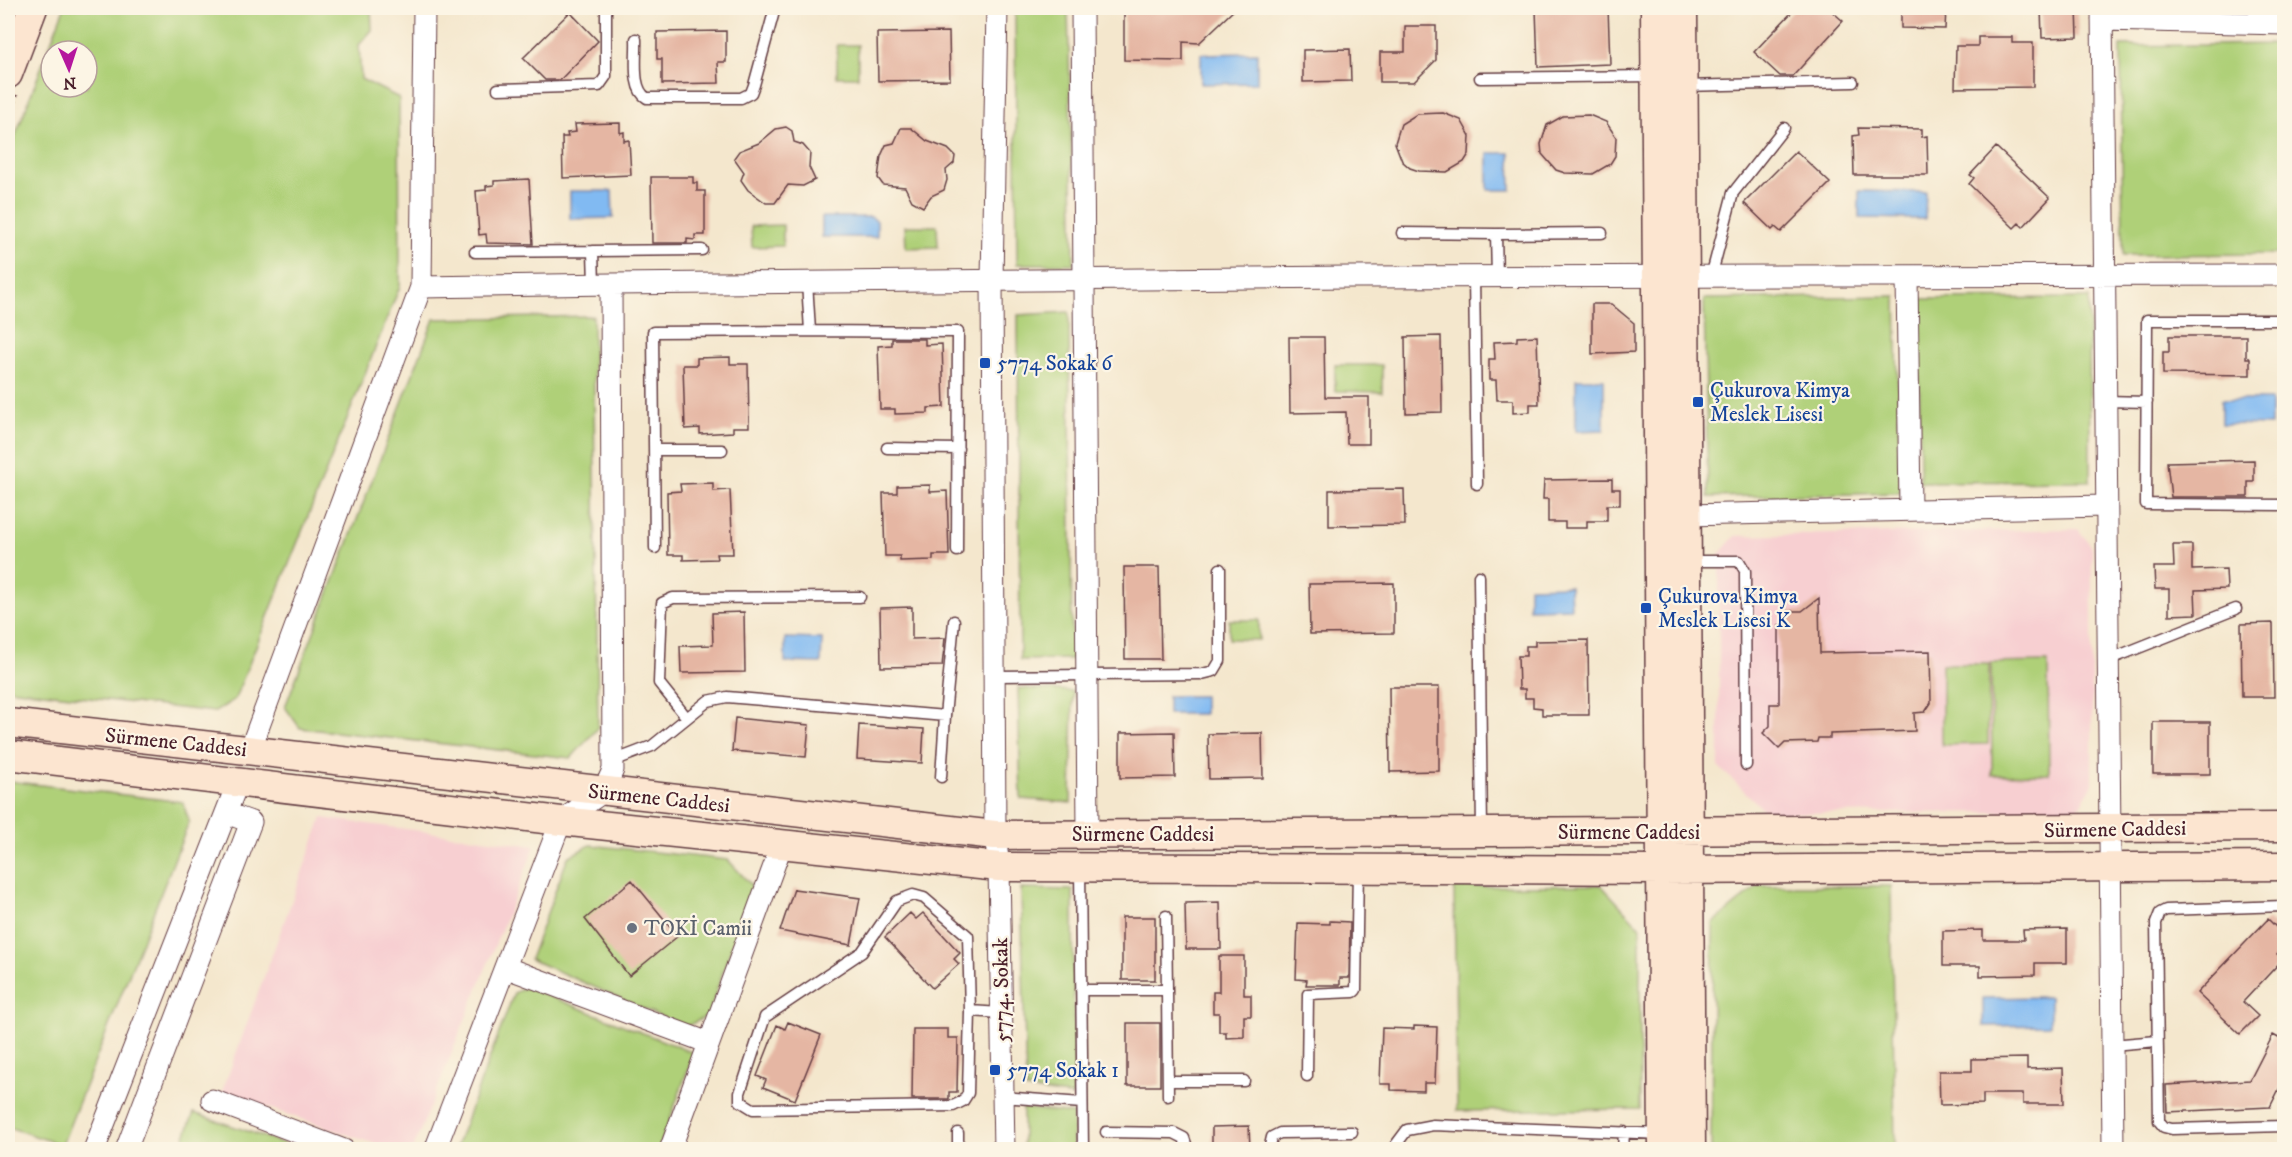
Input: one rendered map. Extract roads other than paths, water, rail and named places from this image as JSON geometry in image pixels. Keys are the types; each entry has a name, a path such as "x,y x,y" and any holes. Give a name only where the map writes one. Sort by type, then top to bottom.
{"street":[{"path":"8,74 33,8"},
{"path":"250,750 421,287 424,8"},
{"name":"5774. Sokak","path":"997,8 993,280 994,676 995,835 999,867 1004,1149"},
{"path":"1082,8 1088,835"},
{"path":"1655,8 1664,1142"},
{"path":"1683,8 1683,86 1698,278 1686,515 1691,1149"},
{"path":"2113,1149 2102,14 2284,24"},
{"path":"421,287 1084,279 2284,275"},
{"path":"1907,276 1910,510"},
{"path":"435,1149 507,968 561,820 603,792 613,770 602,284"},
{"path":"1686,515 2105,506"},
{"name":"Sürmene Caddesi","path":"8,723 995,835 2284,827"},
{"name":"Sürmene Caddesi","path":"8,755 561,820 999,867 1662,870 2284,866"},
{"path":"94,1149 238,782"},
{"path":"126,1149 251,822 226,813"},
{"path":"670,1149 782,844"},
{"path":"507,968 709,1043"},
{"path":"212,1100 344,1149"}],"lane":[{"path":"498,89 599,86 606,76 606,8"},
{"path":"636,39 638,87 641,95 647,98 741,98 751,93 754,86 775,8"},
{"path":"1480,78 1655,76"},
{"path":"1683,86 1853,82"},
{"path":"1698,278 1733,193 1784,128"},
{"path":"1402,233 1602,233"},
{"path":"1497,234 1497,277"},
{"path":"475,252 702,250"},
{"path":"593,251 602,284"},
{"path":"1474,277 1477,484"},
{"path":"807,282 810,331"},
{"path":"2284,320 2147,320 2146,504 2284,505"},
{"path":"655,548 653,332 958,332 957,551"},
{"path":"2105,401 2147,402"},
{"path":"887,448 958,449"},
{"path":"654,450 722,450"},
{"path":"1687,561 1739,561 1744,571 1746,765"},
{"path":"994,676 1202,674 1214,671 1220,661 1220,569"},
{"path":"1479,576 1482,832"},
{"path":"687,718 659,683 662,603 673,598 860,597"},
{"path":"2108,660 2236,609"},
{"path":"941,777 954,621"},
{"path":"613,761 652,746 708,701 727,697 945,716"},
{"path":"1080,868 1083,1149"},
{"path":"1307,1076 1308,993 1354,992 1356,990 1358,869"},
{"path":"906,896 924,898 968,936 970,1011 968,1093 963,1101 953,1106 753,1109 741,1101 740,1093 765,1017 862,952 897,901 906,896"},
{"path":"2284,906 2166,910 2160,913 2156,923 2159,1121 2164,1127 2172,1129 2284,1126"},
{"path":"1166,916 1168,1096"},
{"path":"1082,990 1167,990"},
{"path":"970,1011 1001,1013"},
{"path":"2112,1045 2157,1041"},
{"path":"1168,1082 1244,1081"},
{"path":"1003,1097 1082,1103"},
{"path":"1392,1149 1407,1130 1432,1125 1624,1132 1664,1142"},
{"path":"1106,1132 1174,1133 1184,1138 1188,1149"},
{"path":"1269,1149 1272,1137 1280,1133 1352,1132"},
{"path":"1623,1149 1624,1132"},
{"path":"958,1133 958,1149"}],"water":[{"path":"1257,53 1257,83 1201,84 1201,54"},
{"path":"1488,153 1510,153 1511,190 1488,190"},
{"path":"570,191 612,191 613,218 570,219"},
{"path":"1859,191 1926,192 1925,219 1859,218"},
{"path":"822,217 871,217 877,221 877,237 822,237"},
{"path":"1576,379 1604,379 1604,430 1576,431"},
{"path":"2221,400 2271,400 2271,425 2221,424"},
{"path":"1570,586 1571,608 1529,609 1529,587"},
{"path":"785,638 822,639 821,663 785,662"},
{"path":"1168,696 1204,696 1204,714 1168,714"},
{"path":"2050,997 2050,1025 1983,1026 1983,998"}],"place":[{"name":"5774 Sokak 6","path":"985,363"},
{"name":"Çukurova Kimya Meslek Lisesi","path":"1698,402"},
{"name":"Çukurova Kimya Meslek Lisesi K","path":"1646,608"},
{"name":"TOKİ Camii","path":"632,928"},
{"name":"5774 Sokak 1","path":"995,1070"}]}
